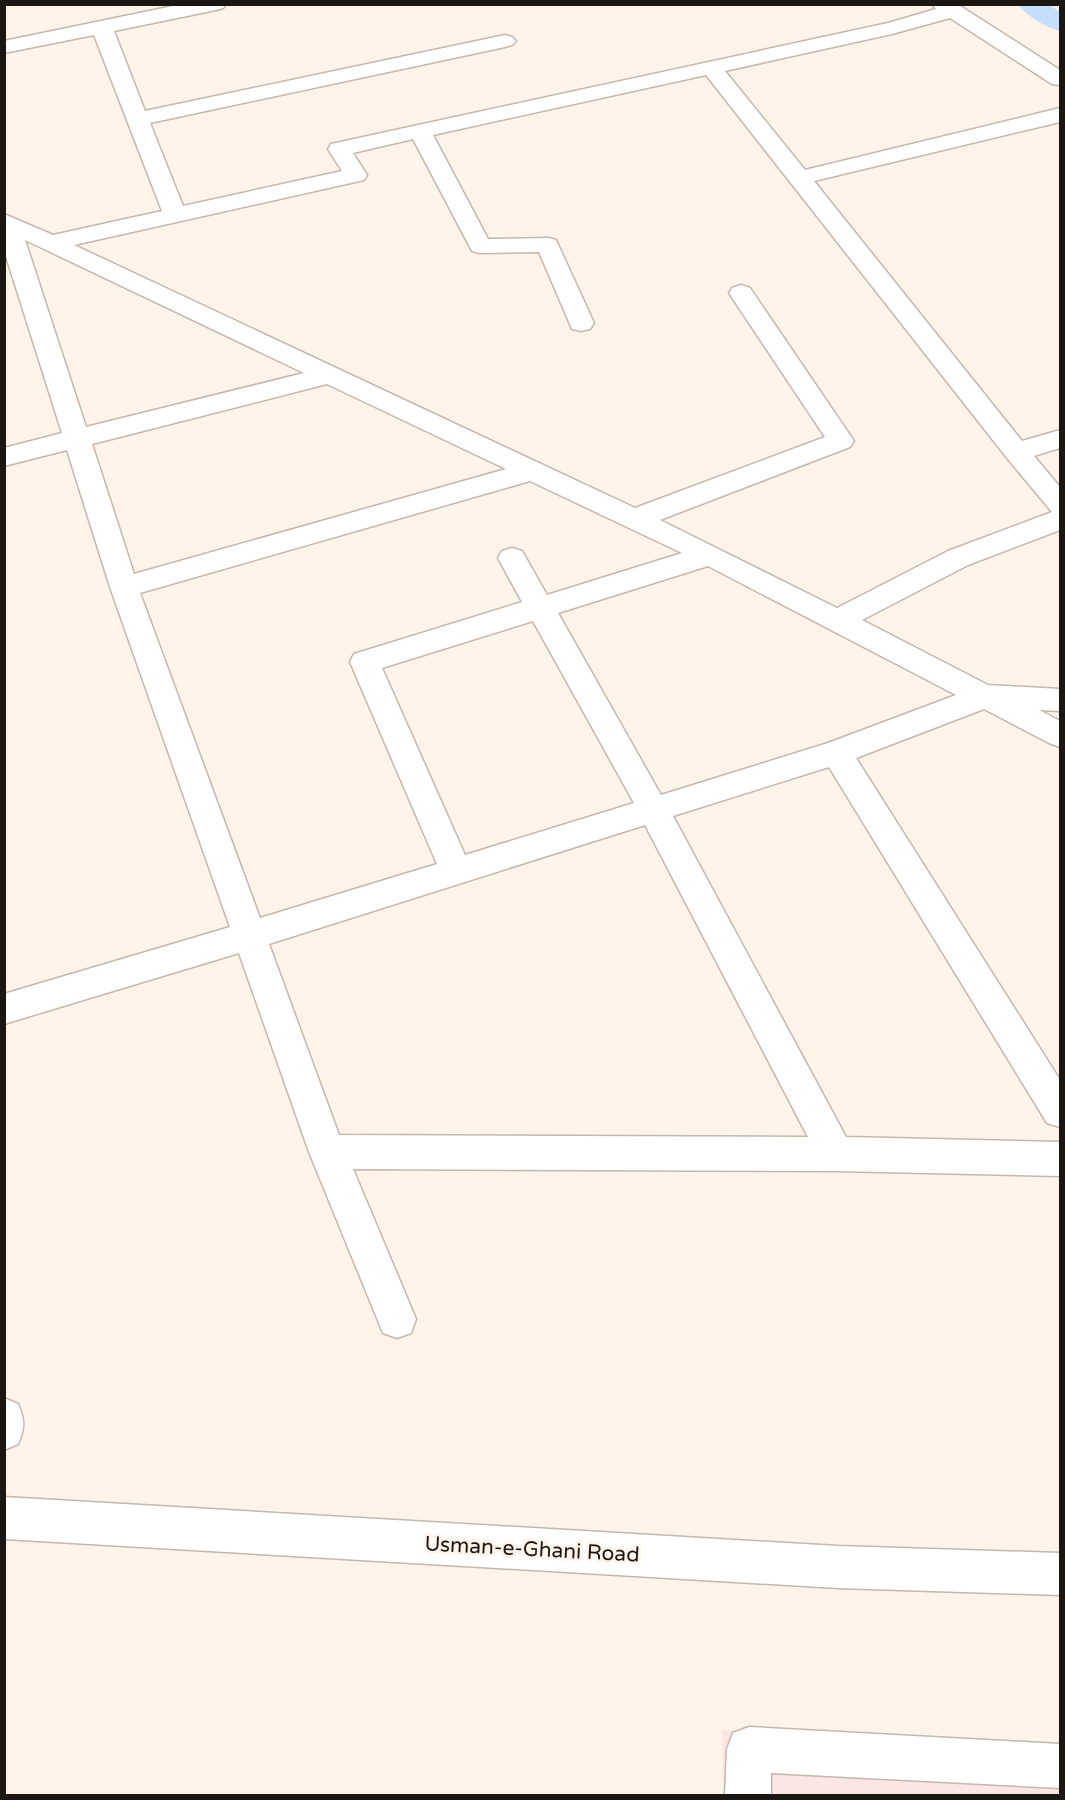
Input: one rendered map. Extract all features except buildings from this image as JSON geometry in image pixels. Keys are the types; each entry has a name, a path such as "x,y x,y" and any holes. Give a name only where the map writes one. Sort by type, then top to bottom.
{"street":[{"path":"4,46 216,4"},
{"path":"50,243 356,175 339,149 892,28 947,8 1060,80"},
{"path":"102,28 175,215"},
{"path":"138,119 505,41"},
{"path":"711,67 1060,505"},
{"path":"799,178 1060,115"},
{"path":"420,131 480,246 548,245 581,323"},
{"path":"6,222 710,555 1060,735"},
{"path":"6,222 12,263 77,439 124,587 327,1152 397,1319"},
{"path":"634,519 841,441 741,293"},
{"path":"4,458 331,375"},
{"path":"1016,452 1060,439"},
{"path":"124,587 533,471"},
{"path":"836,621 958,558 1060,520"},
{"path":"456,871 365,662 710,555"},
{"path":"512,558 653,809 836,1154"},
{"path":"4,1009 836,753 987,696 1060,700"},
{"path":"836,753 1060,1111"},
{"path":"327,1152 836,1154 1060,1159"},
{"path":"4,1418 4,1431"},
{"name":"Usman-e-Ghani Road","path":"4,1518 826,1566 1060,1574"},
{"path":"748,1796 749,1749 1060,1766"}],"shaded area":[{"path":"722,1730 1060,1753 1060,1795 723,1795"}],"waterway":[{"path":"1030,4 1060,23"}]}
